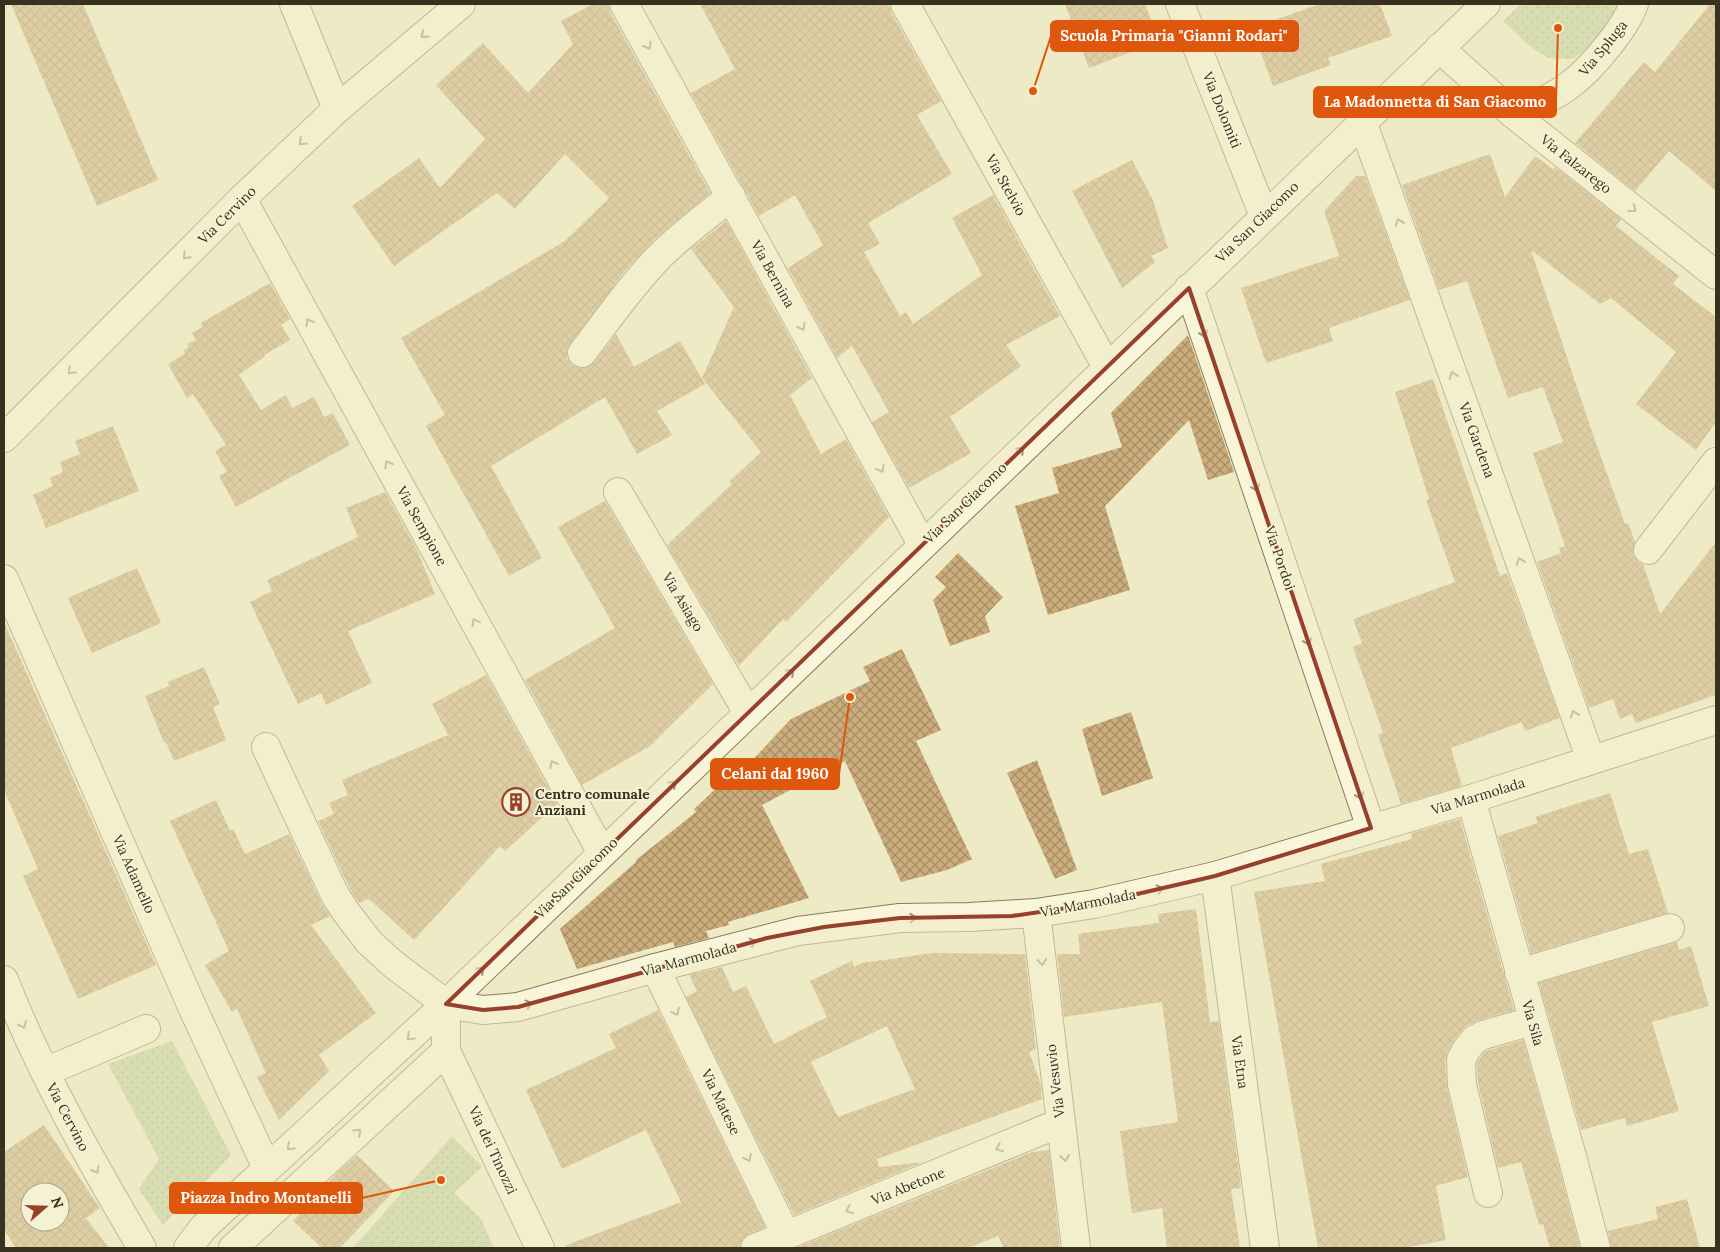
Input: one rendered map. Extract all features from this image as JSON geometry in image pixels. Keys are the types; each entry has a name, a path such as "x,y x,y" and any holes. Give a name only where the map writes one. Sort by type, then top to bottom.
{"street":[{"path":"294,4 337,109"},
{"name":"Via Cervino","path":"4,438 242,199 337,109 462,4"},
{"name":"Via Bernina","path":"624,4 922,544"},
{"name":"Via Stelvio","path":"905,4 1107,367"},
{"name":"Via Dolomiti","path":"1180,4 1264,216"},
{"name":"Via San Giacomo","path":"188,1248 203,1228 446,1004 922,544 1486,4"},
{"name":"Via Spluga","path":"1512,114 1544,102 1585,73 1626,22 1634,4"},
{"name":"Via Falzarego","path":"1438,48 1512,114 1716,275"},
{"name":"Via Gardena","path":"1362,121 1591,760"},
{"path":"582,353 632,287 657,259 672,244 731,196"},
{"name":"Via Sempione","path":"242,199 602,853"},
{"name":"Via Pordoi","path":"1189,288 1371,828"},
{"path":"1648,550 1716,462"},
{"name":"Via Asiago","path":"618,492 748,713"},
{"name":"Via Adamello","path":"4,579 194,1011 268,1168"},
{"name":"Via Marmolada","path":"446,1004 483,1010 518,1007 767,938 824,927 900,918 1004,916 1094,904 1215,876 1471,799 1716,720"},
{"path":"233,1248 446,1051 446,1004 381,954 368,942 346,912 326,876 266,747"},
{"name":"Via Sila","path":"1471,799 1596,1248"},
{"name":"Via Etna","path":"1215,876 1265,1248"},
{"name":"Via Vesuvio","path":"1036,913 1076,1248"},
{"path":"1519,973 1670,928"},
{"name":"Via Matese","path":"655,968 786,1235"},
{"name":"Via Cervino","path":"4,980 45,1072 79,1139 142,1248"},
{"path":"1488,1193 1462,1085 1461,1060 1474,1040 1483,1035 1532,1021"},
{"path":"45,1072 146,1029"},
{"name":"Via dei Tinozzi","path":"446,1051 540,1248"},
{"name":"Via Abetone","path":"755,1248 1060,1124"}],"highlighted area":[{"path":"1189,288 1371,828 1215,876 1094,904 1012,916 900,918 824,927 767,938 518,1007 483,1010 446,1004"}],"green space":[{"path":"1521,4 1617,4 1617,9 1597,42 1573,59 1548,58 1531,47 1503,21"},
{"path":"172,1041 231,1155 163,1225 139,1189 159,1159 108,1064"},
{"path":"452,1136 482,1167 454,1193 481,1219 494,1248 353,1248"}],"building":[{"path":"11,4 83,4 158,180 97,206"},
{"path":"593,4 608,4 610,12 710,193 655,239 625,271 570,344 567,351 567,359 572,365 580,368 588,367 616,334 634,367 680,341 705,384 657,411 672,435 637,454 605,397 491,466 542,558 509,576 426,426 445,415 401,338 565,241 609,198 565,154 515,209 497,193 394,266 352,206 419,158 440,188 485,139 436,85 483,43 528,93 573,44 561,21"},
{"path":"700,4 889,4 891,12 941,101 917,115 952,174 868,223 880,244 864,252 900,316 906,312 913,324 982,275 952,218 993,195 1060,316 1006,345 1021,366 950,417 971,453 909,488 872,422 889,412 852,346 837,358 788,268 823,245 795,195 759,216 691,93 735,69"},
{"path":"1065,4 1145,4 1160,41 1089,68"},
{"path":"1320,4 1380,4 1392,36 1328,58 1331,65 1273,86 1252,28"},
{"path":"1710,4 1716,4 1716,191 1669,151 1635,191 1575,143 1644,62 1655,72"},
{"path":"1490,154 1505,197 1535,156 1553,169 1555,167 1621,219 1616,226 1679,276 1673,284 1716,317 1716,422 1696,450 1636,404 1676,352 1611,298 1600,304 1531,250 1590,426 1625,524 1628,523 1635,542 1633,555 1638,562 1643,564 1660,614 1716,542 1716,695 1636,723 1632,714 1620,719 1613,699 1589,708 1537,562 1561,553 1559,548 1565,546 1533,453 1563,442 1543,387 1508,398 1467,281 1439,290 1402,185"},
{"path":"1132,160 1153,200 1168,248 1151,256 1155,262 1122,288 1072,191"},
{"path":"1356,176 1365,176 1410,300 1329,328 1333,341 1266,363 1241,288 1339,256 1324,211"},
{"path":"726,221 812,378 790,395 821,454 846,439 889,517 786,622 783,619 739,666 667,545 732,484 730,481 761,452 702,378 734,307 691,249"},
{"path":"270,283 290,319 281,325 290,340 264,355 239,375 261,410 286,395 292,408 314,397 324,417 333,413 350,445 236,507 219,476 227,472 215,451 226,445 193,394 187,398 168,364 185,354 183,350 189,347 187,344 196,340 192,333 203,327 201,323"},
{"path":"1188,335 1234,472 1208,480 1189,420 1105,506 1130,590 1048,615 1015,506 1059,493 1052,468 1122,447 1111,413"},
{"path":"1433,379 1500,576 1507,573 1560,718 1525,731 1522,722 1451,748 1462,786 1401,804 1378,735 1383,733 1353,647 1362,643 1353,619 1455,582 1426,500 1429,499 1395,392"},
{"path":"113,426 139,491 46,528 33,495 53,486 50,478 63,472 60,462 80,454 75,441"},
{"path":"385,492 417,550 435,594 348,631 372,683 326,705 321,693 298,704 250,602 272,591 267,580 358,537 346,508"},
{"path":"605,501 713,684 650,746 582,785 525,680 615,628 558,527"},
{"path":"958,553 1003,597 985,616 990,632 950,646 933,600 946,587 935,577"},
{"path":"137,568 161,623 92,653 68,598"},
{"path":"4,622 156,965 78,999 23,876 38,869 4,790"},
{"path":"902,649 941,730 916,741 972,859 947,870 901,882 845,761 762,805 809,898 728,922 729,925 706,931 709,938 675,947 673,942 577,969 560,929 636,860 696,812 694,809 742,764 744,769 791,719 870,681 863,667"},
{"path":"204,667 220,704 213,707 226,740 174,761 166,742 164,743 145,696 169,686 168,682"},
{"path":"486,675 557,804 505,851 500,846 414,940 369,899 359,903 349,887 318,821 334,814 329,803 348,795 342,780 448,735 432,704"},
{"path":"1131,712 1153,778 1102,796 1082,729"},
{"path":"1037,760 1077,870 1055,879 1007,773"},
{"path":"1610,793 1629,854 1648,849 1668,913 1531,953 1498,836 1538,823 1535,817"},
{"path":"216,800 230,831 233,829 245,854 289,834 321,902 330,916 311,925 376,1013 319,1055 329,1071 279,1120 257,1077 266,1073 237,1009 232,1012 205,965 229,951 170,821"},
{"path":"1460,819 1514,1010 1479,1020 1466,1026 1454,1040 1447,1053 1445,1061 1447,1088 1468,1177 1436,1186 1446,1240 1403,1248 1318,1248 1254,892 1325,881 1321,864 1412,839 1411,833"},
{"path":"1196,909 1210,1022 1219,1021 1241,1188 1231,1189 1240,1248 1167,1248 1162,1208 1132,1213 1120,1131 1178,1122 1162,1002 1064,1017 1057,954 1080,954 1078,934 1159,923 1158,914"},
{"path":"1677,942 1679,950 1691,946 1709,1006 1652,1022 1679,1111 1627,1126 1625,1118 1581,1130 1539,983"},
{"path":"933,953 1025,954 1036,1049 1029,1052 1041,1085 1042,1099 877,1159 879,1167 923,1162 794,1215 686,997 697,991 689,975 722,967 733,992 746,986 774,1044 827,1017 810,981 852,961 854,967 862,963","holes":["887,1026 915,1089 838,1117 811,1062"]},
{"path":"658,1010 765,1227 743,1238 740,1248 566,1248 566,1245 681,1202 646,1130 562,1169 526,1090 616,1048 609,1034"},
{"path":"1523,1040 1580,1248 1550,1248 1543,1224 1539,1225 1521,1162 1498,1168 1478,1083 1477,1063 1484,1052"},
{"path":"44,1125 100,1208 86,1218 109,1248 16,1248 4,1230 4,1152"},
{"path":"1049,1150 1060,1248 1004,1248 998,1236 968,1248 796,1248 1032,1152"},
{"path":"357,1155 394,1191 340,1248 322,1248 293,1221 339,1171"},
{"path":"1687,1199 1700,1248 1611,1248 1608,1231 1658,1219 1655,1207"}],"place":[{"name":"La Madonnetta di San Giacomo","path":"1558,28"},
{"name":"Scuola Primaria \"Gianni Rodari\"","path":"1033,91"},
{"name":"Celani dal 1960","path":"850,697"},
{"name":"Centro comunale Anziani","path":"516,802"},
{"name":"Piazza Indro Montanelli","path":"441,1180"}]}
